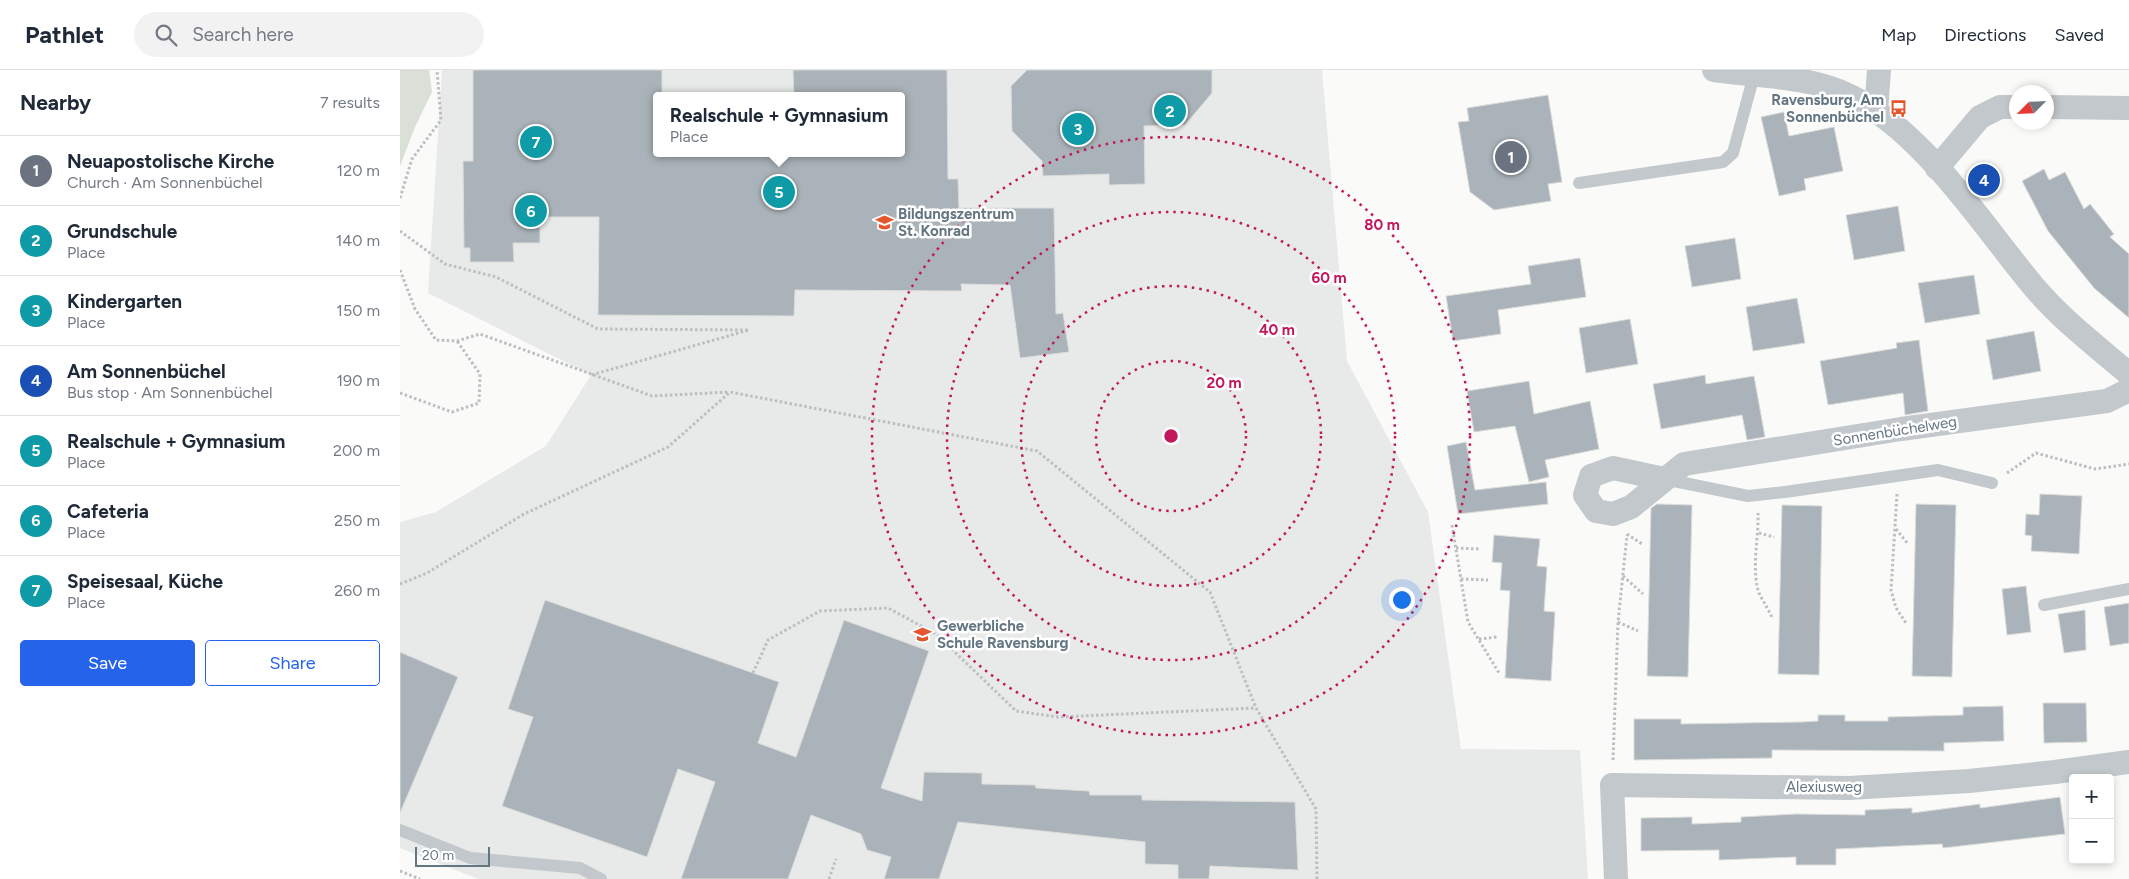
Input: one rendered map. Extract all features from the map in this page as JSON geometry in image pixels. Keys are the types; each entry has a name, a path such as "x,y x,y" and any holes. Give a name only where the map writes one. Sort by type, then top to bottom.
{"street":[{"path":"1714,70 1814,83 1848,95 1876,112 1909,138 1937,168 2035,288 2073,328 2129,374"},
{"path":"1876,112 1879,70"},
{"path":"1937,168 1980,117 2000,107 2009,107"},
{"path":"2054,107 2129,108"},
{"name":"Sonnenbüchelweg","path":"1664,479 1613,468 1591,476 1585,495 1596,511 1614,514 1631,507 1684,464 1901,429 2107,402 2129,390"},
{"name":"Alexiusweg","path":"1612,785 1849,788 1969,781 2129,762"},
{"path":"1612,785 1616,879"}],"lane":[{"path":"1579,182 1723,162 1733,154 1754,75"},
{"name":"Sonnenbüchelweg","path":"1664,479 1748,496 1938,470 1992,483"},
{"path":"2044,605 2129,589"},
{"path":"400,830 470,858 580,868 601,879"}],"path":[{"path":"400,198 412,159 441,120 437,70"},
{"path":"400,231 445,264 496,277 598,329 749,330 591,375"},
{"path":"400,270 415,309 436,340 457,341 480,334 652,396 730,392 1036,451 1210,592 1256,708 1316,809 1317,879"},
{"path":"400,393 452,412 479,403 480,374 457,341"},
{"path":"400,584 427,573 524,514 668,447 730,392"},
{"path":"1992,483 2036,453 2095,469 2129,464"},
{"path":"1898,476 1891,590 1896,608 1906,622"},
{"path":"1757,495 1759,533 1756,564 1759,591 1772,618"},
{"path":"1612,785 1618,622 1631,507"},
{"path":"1452,525 1468,622 1499,673"},
{"path":"1895,528 1908,544"},
{"path":"1627,533 1642,544"},
{"path":"1759,533 1774,537"},
{"path":"1456,548 1480,549"},
{"path":"1623,576 1643,594"},
{"path":"1461,579 1488,580"},
{"path":"753,673 768,640 820,611 888,608 936,634 1016,711 1058,717 1256,708"},
{"path":"1618,622 1638,632"},
{"path":"1479,639 1497,636"},
{"path":"829,879 836,859"},
{"path":"400,871 420,879"}],"shaded area":[{"path":"400,70 429,70 432,92 415,127 400,166"},
{"name":"Gewerbliche Schule Ravensburg","path":"442,70 1322,70 1347,361 1428,512 1461,749 1580,750 1588,879 478,879 400,848 400,522 436,512 546,446 591,375 428,293"}],"building":[{"path":"473,70 662,70 662,92 653,92 653,157 905,157 905,92 794,92 793,70 947,70 948,179 958,179 959,208 1054,208 1056,314 1063,313 1069,352 1020,358 1010,285 961,284 962,291 795,290 794,316 598,315 599,217 540,217 540,243 513,243 514,262 470,262 470,248 464,248 463,161 473,161"},
{"path":"1027,70 1212,70 1212,93 1185,125 1144,126 1145,184 1109,185 1109,174 1043,176 1042,161 1012,131 1011,86"},
{"path":"1548,95 1562,182 1548,184 1551,201 1494,210 1470,192 1458,122 1469,121 1467,108"},
{"path":"1784,112 1789,136 1834,127 1843,171 1804,179 1806,190 1779,196 1761,117"},
{"path":"2044,169 2049,180 2065,172 2084,209 2090,204 2114,234 2110,237 2129,254 2129,318 2094,288 2048,231 2022,181"},
{"path":"1898,206 1905,251 1854,260 1846,215"},
{"path":"1735,238 1741,279 1692,287 1685,246"},
{"path":"1580,258 1586,297 1498,310 1501,334 1453,341 1446,296 1531,284 1528,266"},
{"path":"1974,275 1980,314 1925,323 1918,283"},
{"path":"1797,298 1805,343 1753,351 1746,307"},
{"path":"1630,319 1638,364 1586,373 1579,328"},
{"path":"2034,331 2041,371 1993,380 1986,340"},
{"path":"1919,340 1928,411 1905,415 1903,393 1828,405 1820,361 1897,348 1896,343"},
{"path":"1705,375 1706,384 1754,376 1765,437 1747,440 1742,415 1661,429 1653,384"},
{"path":"1529,381 1534,414 1590,401 1599,449 1545,460 1549,477 1529,482 1515,426 1474,432 1467,391"},
{"path":"1466,442 1475,490 1546,482 1548,504 1458,514 1447,446"},
{"path":"2040,494 2082,496 2079,554 2031,551 2032,536 2025,535 2026,514 2039,515"},
{"path":"1657,504 1692,505 1688,677 1647,676 1651,508"},
{"path":"1916,504 1956,505 1952,677 1912,676"},
{"path":"1782,505 1822,506 1819,675 1778,674"},
{"path":"1494,535 1540,539 1537,566 1547,567 1544,611 1555,612 1551,681 1505,678 1510,591 1500,590 1502,563 1492,562"},
{"path":"2026,586 2031,632 2007,635 2002,589"},
{"path":"545,600 779,682 758,743 796,757 844,620 929,651 881,788 922,801 924,772 982,773 982,784 1035,785 1036,788 1089,791 1090,795 1142,795 1142,800 1295,802 1298,870 1210,866 1209,879 1178,879 1178,865 1145,864 1145,842 958,822 939,879 884,879 891,857 867,850 861,834 811,815 788,879 681,879 715,782 678,769 647,857 502,806 533,717 508,709"},
{"path":"2129,603 2129,643 2110,646 2104,607"},
{"path":"2085,610 2086,650 2064,653 2058,614"},
{"path":"400,652 458,677 400,813"},
{"path":"2043,703 2086,703 2087,742 2044,743"},
{"path":"2003,706 2004,741 1944,743 1944,751 1772,750 1772,758 1634,760 1634,719 1681,719 1681,724 1802,722 1818,721 1818,715 1845,715 1845,721 1888,721 1888,717 1963,715 1963,707"},
{"path":"2060,797 2065,834 1943,848 1942,844 1836,849 1836,865 1796,865 1796,857 1719,860 1719,850 1641,851 1641,818 1692,817 1692,824 1741,822 1741,817 1796,814 1865,815 1865,810 1912,808 1912,813 1980,804 1980,808"}],"place":[{"name":"Ravensburg, Am Sonnenbüchel","path":"1898,109"},
{"name":"Grundschule","path":"1170,111"},
{"name":"Kindergarten","path":"1078,129"},
{"name":"Speisesaal, Küche","path":"536,142"},
{"name":"Neuapostolische Kirche","path":"1511,157"},
{"name":"Am Sonnenbüchel","path":"1984,180"},
{"name":"Realschule + Gymnasium","path":"779,192"},
{"name":"Cafeteria","path":"531,211"},
{"name":"Bildungszentrum St. Konrad","path":"884,223"},
{"name":"Gewerbliche Schule Ravensburg","path":"923,635"}]}
